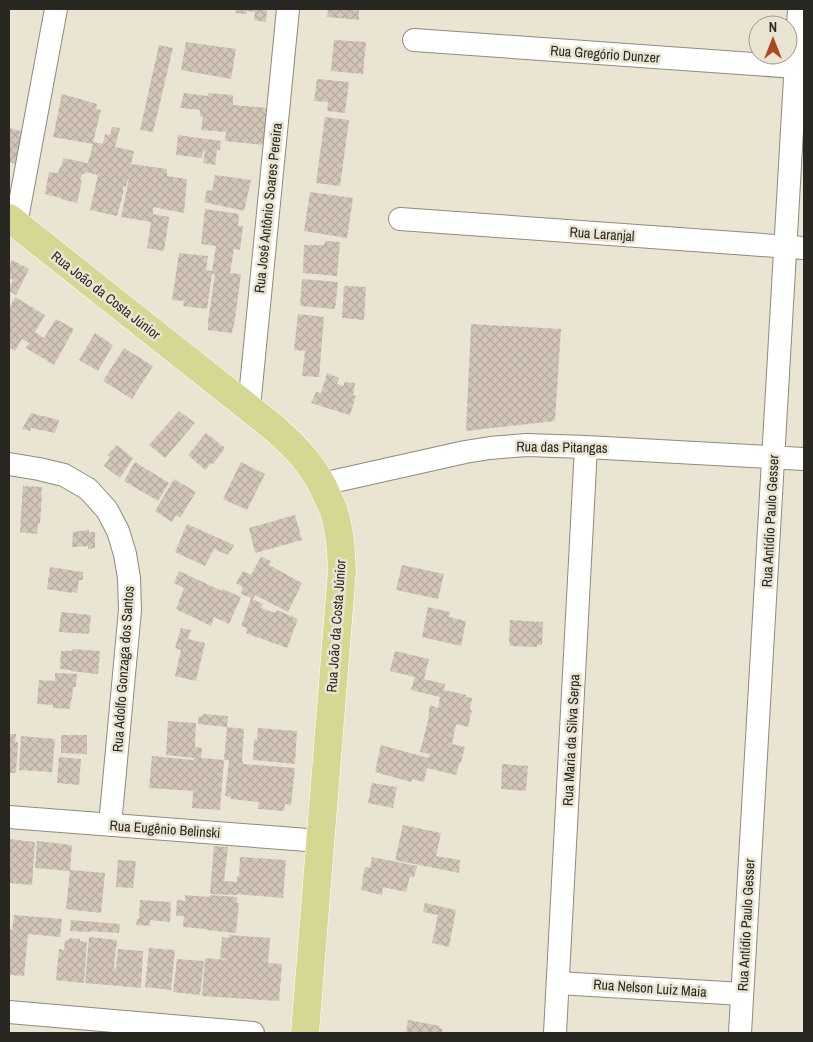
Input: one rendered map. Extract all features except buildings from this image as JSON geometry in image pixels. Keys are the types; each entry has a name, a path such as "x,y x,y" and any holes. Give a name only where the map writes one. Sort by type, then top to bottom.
{"main road":[{"name":"Rua João da Costa Júnior","path":"12,221 296,447 312,467 334,511 340,540 342,570 305,1033"}],"street":[{"path":"12,221 56,9"},
{"name":"Rua José Antônio Soares Pereira","path":"249,408 288,9"},
{"name":"Rua Antídio Paulo Gesser","path":"740,1033 773,457 795,248 796,68 799,9"},
{"name":"Rua Gregório Dunzer","path":"414,40 796,68"},
{"name":"Rua Laranjal","path":"400,220 795,248"},
{"name":"Rua das Pitangas","path":"322,484 465,452 526,445 804,459"},
{"name":"Rua Maria da Silva Serpa","path":"555,1033 586,447"},
{"name":"Rua Adolfo Gonzaga dos Santos","path":"9,464 64,475 88,489 107,510 118,531 125,554 129,578 130,610 110,825"},
{"name":"Rua Eugênio Belinski","path":"9,817 320,841"},
{"name":"Rua Nelson Luiz Maia","path":"558,983 742,994"},
{"path":"9,1012 253,1033"}]}
